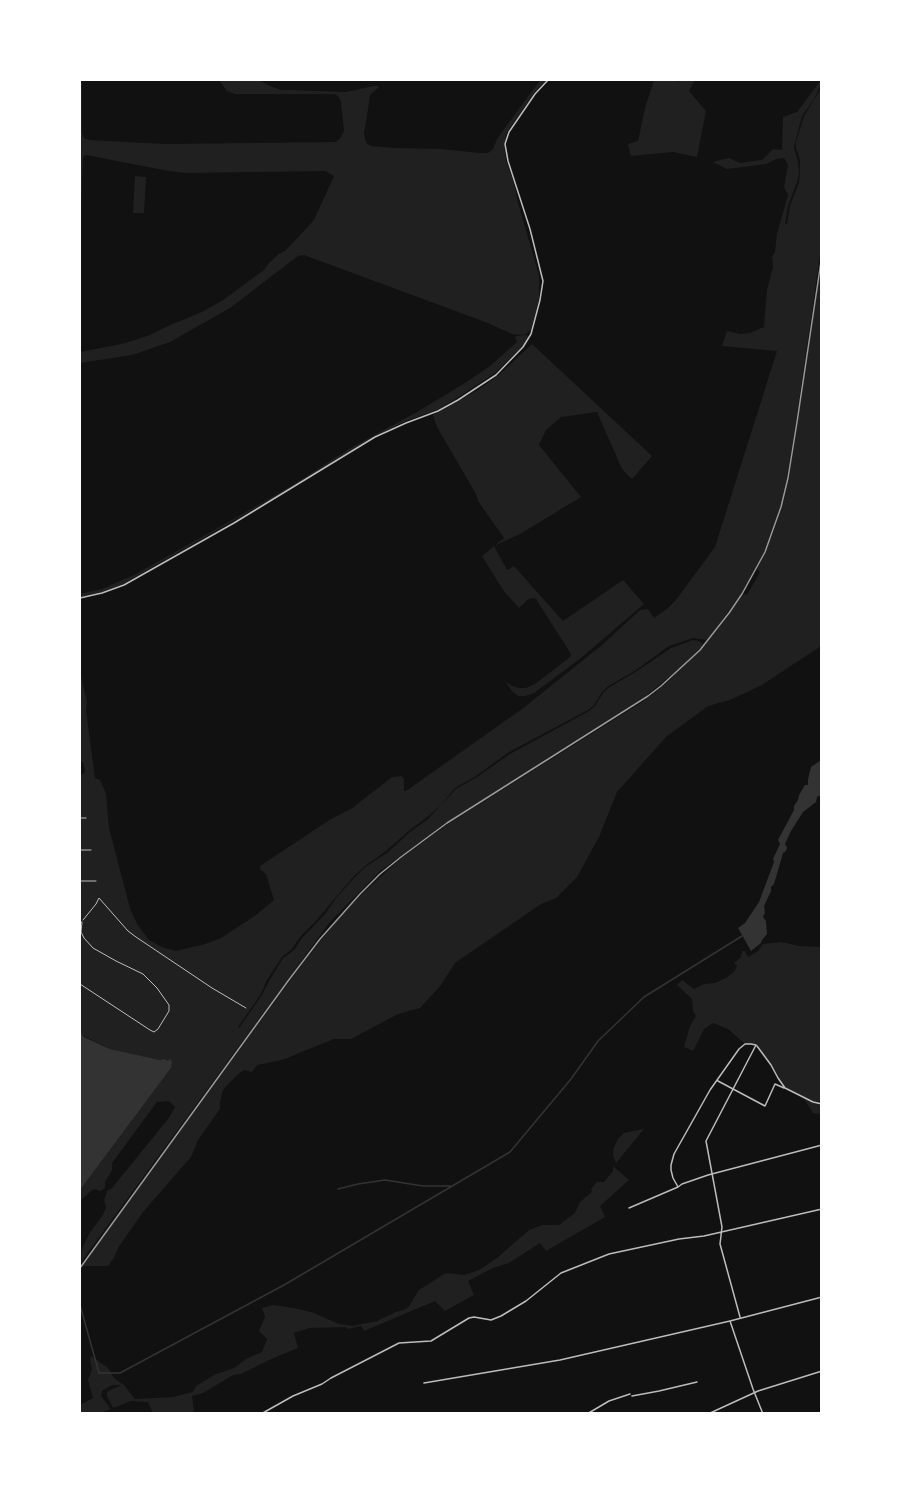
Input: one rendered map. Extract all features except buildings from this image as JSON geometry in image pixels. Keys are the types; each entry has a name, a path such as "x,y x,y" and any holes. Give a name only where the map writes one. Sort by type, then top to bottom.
{"street":[{"path":"80,598 124,585 244,517 375,437 438,411 458,400 496,375 523,347 531,334 543,281 530,229 508,161 506,144 509,132 535,94 548,80"},
{"path":"678,1187 671,1170 674,1154 710,1090 745,1044 756,1045 785,1088"},
{"path":"740,1318 720,1244 722,1227 706,1143 756,1045"},
{"path":"718,1081 765,1106 776,1084 822,1104"},
{"path":"629,1208 682,1184 822,1145"},
{"path":"261,1413 399,1343 431,1341 469,1318 491,1320 501,1316 526,1301 561,1274 609,1254 822,1209"},
{"path":"424,1383 560,1360 730,1321 822,1297"},
{"path":"730,1321 763,1413"},
{"path":"708,1413 754,1393 822,1371"},
{"path":"587,1413 609,1401 697,1382"}],"lane":[{"path":"80,818 86,818"},
{"path":"80,850 91,850"},
{"path":"80,881 96,881"},
{"path":"80,984 154,1032 169,1011 169,1005 143,974 93,948 84,938 81,932 81,922 99,898 128,931 212,988 246,1008"}],"shaded area":[{"path":"80,80 82,80 82,133 84,138 89,140 166,144 336,142 341,137 344,131 341,102 335,94 235,94 227,91 219,80 258,80 282,90 346,92 377,86 379,87 370,95 364,133 367,144 395,148 488,153 532,91 541,80 546,80 534,93 507,132 504,145 506,161 539,275 539,299 531,330 522,335 512,334 304,255 298,256 230,308 170,342 132,355 80,363 80,352 122,344 150,335 202,312 223,300 264,270 314,220 334,176 325,171 186,173 86,155 83,157 80,213"},
{"path":"654,80 679,82 680,80 695,80 689,91 706,111 697,157 673,152 631,156 628,144 638,141"},
{"path":"821,80 814,99 802,116 795,143 799,173 788,206 785,224 787,224 790,206 799,182 800,160 796,142 804,116 821,88 821,249 796,422 780,507 764,552 742,593 707,640 693,638 669,646 636,670 607,687 588,710 509,752 455,788 440,806 353,877 292,949 282,957 239,1028 262,995 283,958 294,950 354,878 427,820 456,789 510,754 589,711 595,706 608,688 671,648 693,640 702,643 703,645 679,669 647,695 447,822 379,872 329,923 81,1262 82,1249 106,1207 104,1200 107,1191 112,1188 168,1119 175,1107 169,1101 157,1102 112,1163 112,1170 105,1182 105,1188 101,1191 93,1189 80,1201 80,1190 171,1068 167,1062 110,1049 84,1036 80,1031 80,763 81,775 85,772 83,762 80,761 80,671 87,702 86,710 95,778 100,780 106,793 109,828 130,908 137,924 149,940 176,951 221,938 274,900 266,874 260,866 331,819 351,809 392,777 402,776 404,791 406,791 522,709 602,645 640,610 648,609 654,618 668,608 715,547 777,351 722,346 727,331 740,334 750,333 764,327 767,290 773,267 772,257 788,195 784,187 788,165 784,158 766,164 727,169 713,162 729,158 740,163 762,160 773,149 782,150 783,117 797,112"},
{"path":"135,176 146,177 144,213 133,213"},
{"path":"821,264 821,646 762,685 730,700 708,706 666,737 617,792 599,837 577,877 556,898 541,904 455,963 441,985 420,1008 398,1014 351,1039 334,1039 282,1060 257,1065 252,1072 244,1070 236,1076 223,1090 220,1109 198,1140 191,1157 143,1212 108,1266 82,1266 289,982 344,912 401,858 448,824 642,702 662,687 700,650 744,594 747,595 760,572 757,570 773,533 789,479"},
{"path":"527,335 528,337 523,346 495,373 437,410 406,421 375,436 294,486 123,584 80,597 80,594 102,589 136,574 293,485 349,449 417,412 490,366 517,342 515,336"},
{"path":"532,344 652,456 632,479 622,469 597,412 561,417 546,430 539,445 581,497 520,534 495,546 504,538 478,501 437,427 433,415 478,390 500,374"},
{"path":"494,546 507,570 514,566 563,621 623,580 644,604 581,658 534,693 518,696 505,681 512,686 526,688 535,684 571,654 536,599 527,600 519,608 503,590 482,556"},
{"path":"821,760 821,795 803,812 785,844 786,851 783,853 774,884 764,906 763,917 766,921 767,934 751,951 738,928 745,923 759,902 780,844 778,840 794,810 799,795 805,785 808,785 811,767"},
{"path":"781,942 821,947 821,1114 813,1113 804,1098 785,1088 756,1045 745,1044 728,1029 713,1023 704,1029 693,1051 684,1047 690,1026 696,1016 692,999 677,985 682,980 694,989 704,984 715,983 734,972 737,966 734,963 741,957 742,951 745,951 748,957 757,952 763,944"},
{"path":"80,1031 84,1037 110,1049 160,1060 171,1059 172,1063 171,1068 80,1190"},
{"path":"644,1129 616,1163 613,1155 618,1139 624,1133"},
{"path":"613,1166 629,1180 600,1206 605,1217 546,1251 540,1243 509,1263 493,1268 468,1281 474,1295 445,1311 435,1301 364,1331 361,1326 348,1329 346,1327 309,1328 294,1333 298,1348 241,1374 233,1375 203,1393 192,1396 194,1411 188,1413 153,1413 148,1402 131,1401 113,1408 107,1392 122,1385 112,1385 102,1391 101,1396 111,1409 100,1413 80,1413 80,1405 93,1398 88,1380 92,1369 91,1356 108,1368 114,1378 124,1385 135,1399 173,1397 193,1392 196,1386 216,1374 234,1368 246,1359 262,1352 267,1339 259,1331 265,1317 262,1308 273,1305 294,1308 314,1313 339,1324 352,1326 377,1321 404,1310 419,1290 446,1273 464,1275 479,1270 497,1258 529,1230 542,1225 559,1225 575,1213 580,1202 592,1192 591,1189 597,1182 604,1182 613,1171"}],"waterway":[{"path":"80,1305 99,1373 120,1373 284,1285 510,1152 571,1079 598,1041 644,997 742,936"},
{"path":"338,1189 385,1180 423,1186 453,1186"}],"railway":[{"path":"80,1268 288,981 320,939 360,894 380,874 447,823 648,696 700,650 729,613 765,552 781,507 788,478 822,255"}]}
